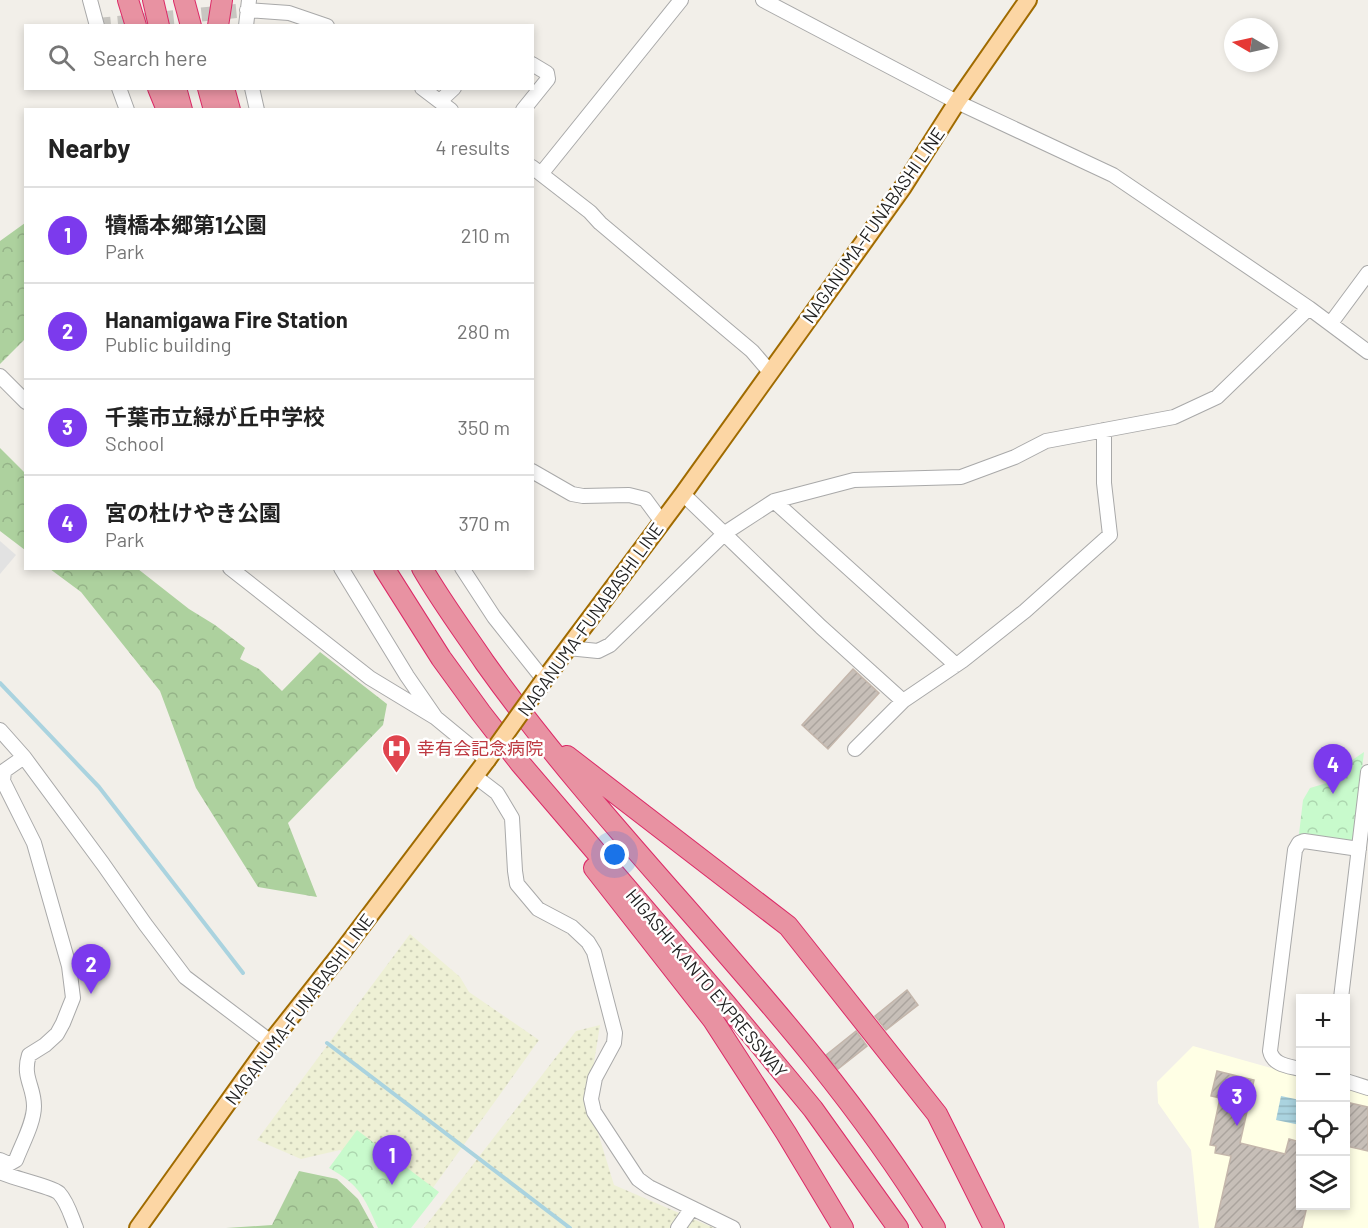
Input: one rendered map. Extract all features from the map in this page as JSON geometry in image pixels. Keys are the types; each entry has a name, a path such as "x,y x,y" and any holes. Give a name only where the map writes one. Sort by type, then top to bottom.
{"highway":[{"path":"128,0 135,24"},
{"path":"153,0 159,24"},
{"path":"184,0 190,24"},
{"path":"218,24 222,0"},
{"path":"159,90 166,108"},
{"path":"177,90 181,108"},
{"path":"209,90 213,108"},
{"path":"225,90 229,108"},
{"name":"HIGASHI-KANTO EXPRESSWAY","path":"385,570 441,658 520,763 813,1109 898,1228"},
{"name":"HIGASHI-KANTO EXPRESSWAY","path":"423,570 465,634 538,734 662,881 750,980 839,1090 915,1196 935,1228"},
{"path":"538,734 788,926 936,1114 992,1225"},
{"path":"520,763 552,814 713,1020 786,1133 843,1228"}],"main road":[{"name":"NAGANUMA-FUNABASHI LINE","path":"138,1228 271,1042 476,777 544,680 683,494 903,187 957,102 1028,0"}],"street":[{"path":"90,0 96,24"},
{"path":"681,0 537,170 590,212 600,223 752,351 771,372"},
{"path":"763,0 957,102 1113,175 1331,323 1368,351"},
{"path":"246,24 248,5 289,13 321,24"},
{"path":"525,108 548,79 548,73 534,65"},
{"path":"119,90 126,108"},
{"path":"252,90 257,108"},
{"path":"425,90 445,105 453,90"},
{"path":"1331,323 1368,273"},
{"path":"568,648 598,651 610,645 725,533 774,501 854,480 961,477 1015,457 1046,441 1174,417 1217,397 1309,308"},
{"path":"0,376 24,400"},
{"path":"855,749 903,701 956,665 1025,611 1110,535 1104,483 1104,430"},
{"path":"534,472 572,494 582,496 629,495 645,499 662,522"},
{"path":"683,494 821,627 903,701"},
{"path":"774,501 956,665"},
{"path":"232,570 370,678 436,718 488,760"},
{"path":"342,570 436,718"},
{"path":"463,570 494,617 544,680"},
{"path":"0,730 24,757 185,977 271,1042"},
{"path":"0,1160 9,1164 16,1160 33,1115 34,1104 25,1067 29,1055 45,1046 57,1034 72,998 69,966 34,843 3,781 4,771 24,757"},
{"path":"1342,994 1368,772"},
{"path":"476,777 497,793 512,818 517,884 538,909 572,927 588,942 594,952 615,1033 614,1043 595,1078 591,1099 594,1112 638,1179 649,1187 733,1228"},
{"path":"1296,1068 1276,1062 1270,1051 1295,850 1299,843 1304,841 1359,849"},
{"path":"1350,1082 1368,1088"},
{"path":"0,1172 15,1179 57,1191 67,1205 76,1228"},
{"path":"678,1228 692,1208"}],"shaded area":[{"path":"0,541 16,555 0,574"},
{"path":"410,934 460,977 469,992 539,1040 404,1228 371,1172 340,1150 301,1159 257,1140"},
{"path":"600,1025 588,1100 614,1185 714,1228 424,1228 576,1031"},
{"path":"1193,1046 1296,1075 1296,1210 1350,1210 1350,1089 1368,1094 1368,1228 1199,1228 1191,1150 1158,1103 1157,1082"}],"green space":[{"path":"24,224 24,340 0,364 0,241"},
{"path":"0,448 24,472 24,549 0,531"},
{"path":"51,570 139,570 189,609 245,648 240,659 259,669 282,691 320,652 387,704 383,725 288,823 317,897 258,887 196,788 160,691 81,592"},
{"path":"1364,752 1354,837 1350,842 1299,834 1303,800 1310,788 1337,780 1345,765"},
{"path":"357,1130 439,1192 411,1228 378,1228 360,1193 348,1180 329,1168"},
{"path":"299,1171 337,1179 358,1199 374,1228 226,1228 272,1225"}],"water":[{"path":"1281,1096 1296,1099 1296,1124 1276,1120"}],"building":[{"path":"853,669 879,693 828,749 802,725"},
{"path":"907,990 918,1005 886,1030 875,1016"},
{"path":"856,1031 867,1046 838,1069 826,1055"},
{"path":"1217,1071 1254,1080 1240,1143 1285,1154 1289,1139 1296,1141 1296,1210 1306,1210 1302,1228 1215,1228 1231,1156 1215,1153 1216,1146 1210,1145 1220,1098 1211,1096"},
{"path":"1350,1103 1368,1107 1368,1151 1350,1147"}],"waterway":[{"path":"0,683 99,787 243,973"},
{"path":"327,1043 570,1228"}],"tunnel":[{"path":"107,24 247,10"}],"place":[{"name":"幸有会記念病院","path":"396,774"},
{"name":"宮の杜けやき公園","path":"1333,794"},
{"name":"Hanamigawa Fire Station","path":"91,994"},
{"name":"千葉市立緑が丘中学校","path":"1237,1126"},
{"name":"犢橋本郷第1公園","path":"392,1185"}]}
